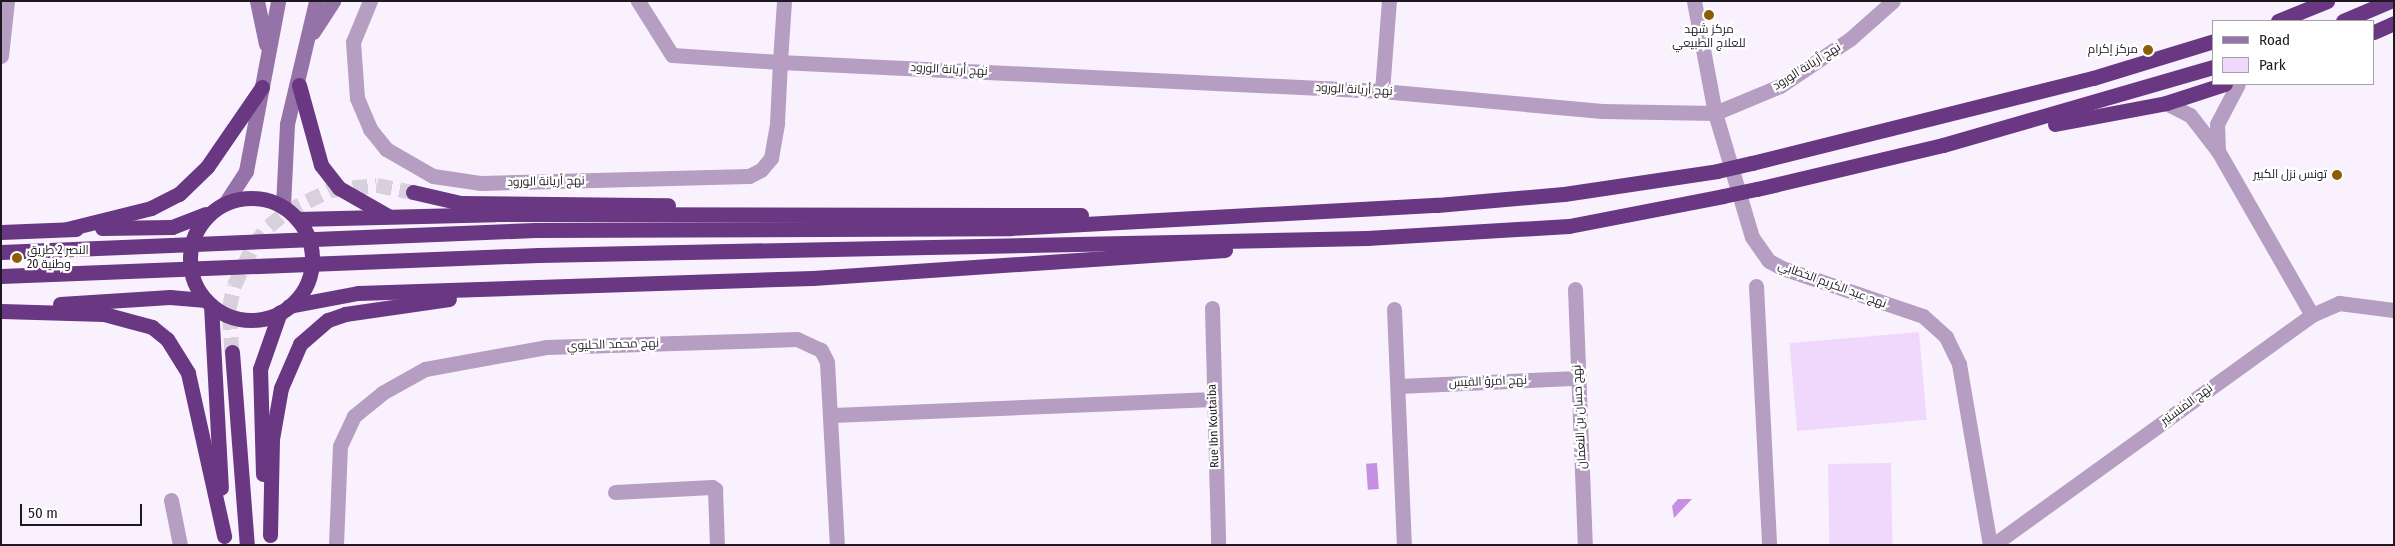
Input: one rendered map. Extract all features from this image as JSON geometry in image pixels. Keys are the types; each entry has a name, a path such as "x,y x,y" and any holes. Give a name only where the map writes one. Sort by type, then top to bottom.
{"highway":[{"path":"2280,20 2327,1"},
{"path":"2345,20 2390,1"},
{"path":"2375,32 2394,23"},
{"path":"1,252 535,230 1010,228 1456,204 1717,171 2075,83 2212,42"},
{"path":"1,309 170,297 208,302 244,319 358,293 833,277 1367,238 1569,226 1757,189 1943,145 2212,69"},
{"path":"299,85 321,165 338,188 392,217"},
{"path":"1943,145 2166,103 2221,85"},
{"path":"67,229 143,210 179,194 207,167 262,87"},
{"path":"413,192 461,203 640,203 789,214"},
{"path":"1,232 172,227 210,213 226,202 245,198 282,206 297,219 312,254 306,283 285,309 260,369 259,436 271,540"},
{"path":"210,213 190,246 190,265 208,302 224,540"},
{"path":"297,219 789,214 1205,218"},
{"path":"1,276 539,255 1367,238"},
{"path":"271,540 272,439 281,388 290,360 316,329 328,320 370,307 578,286"},
{"path":"1,309 104,314 152,327 167,339 190,380 224,540"},
{"path":"232,352 247,545"}],"main road":[{"path":"257,1 268,52"},
{"path":"226,202 246,171 278,1"},
{"path":"282,206 287,124 299,85 316,1"},
{"path":"306,44 333,1"}],"street":[{"path":"1,56 7,1"},
{"name":"نهج أريانة الورود","path":"370,1 353,42 357,98 370,129 386,149 433,176 481,183 749,176 761,170 771,158 784,1"},
{"name":"نهج أريانة الورود","path":"638,1 672,55 780,62 1382,91 1602,111 1715,113 1780,86 1850,39 1894,1"},
{"path":"1382,91 1389,1"},
{"name":"نهج عبد الكريم الخطابي","path":"1694,1 1715,113 1752,237 1769,261 1923,316 1946,337 1960,364 1991,545"},
{"path":"2218,151 2217,124 2237,85"},
{"path":"2166,103 2190,115 2218,151 2312,315"},
{"path":"1756,286 1769,545"},
{"name":"نهج حسان بن النعمان","path":"1575,289 1585,545"},
{"name":"نهج المنستير","path":"1991,545 2312,315 2339,303 2356,302 2394,310"},
{"name":"Rue Ibn Koutaiba","path":"1212,308 1218,545"},
{"path":"1394,310 1399,386 1404,545"},
{"name":"نهج محمد الحليوي","path":"336,545 340,446 354,416 382,393 425,368 546,347 797,339 820,350 827,362 833,415 837,545"},
{"name":"نهج امرؤ القيس","path":"1399,386 1578,378"},
{"path":"833,415 1213,399"},
{"path":"615,492 712,487 716,490 717,545"},
{"path":"171,500 180,545"}],"green space":[{"path":"1919,332 1927,420 1797,431 1789,343"},
{"path":"1891,463 1892,545 1829,545 1828,464"}],"shaded area":[{"path":"1377,463 1379,489 1368,490 1366,464"},
{"path":"1678,499 1692,499 1674,518 1672,506"}],"tunnel":[{"path":"232,352 229,309 234,286 254,244 269,226 287,211 330,190 377,185 413,192"}],"place":[{"name":"مركز شهد للعلاج الطبيعي","path":"1709,15"},
{"name":"مركز إكرام","path":"2148,50"},
{"name":"تونس نزل الكبير","path":"2337,175"},
{"name":"النصر 2 طريق وطنية 20","path":"17,258"}]}
